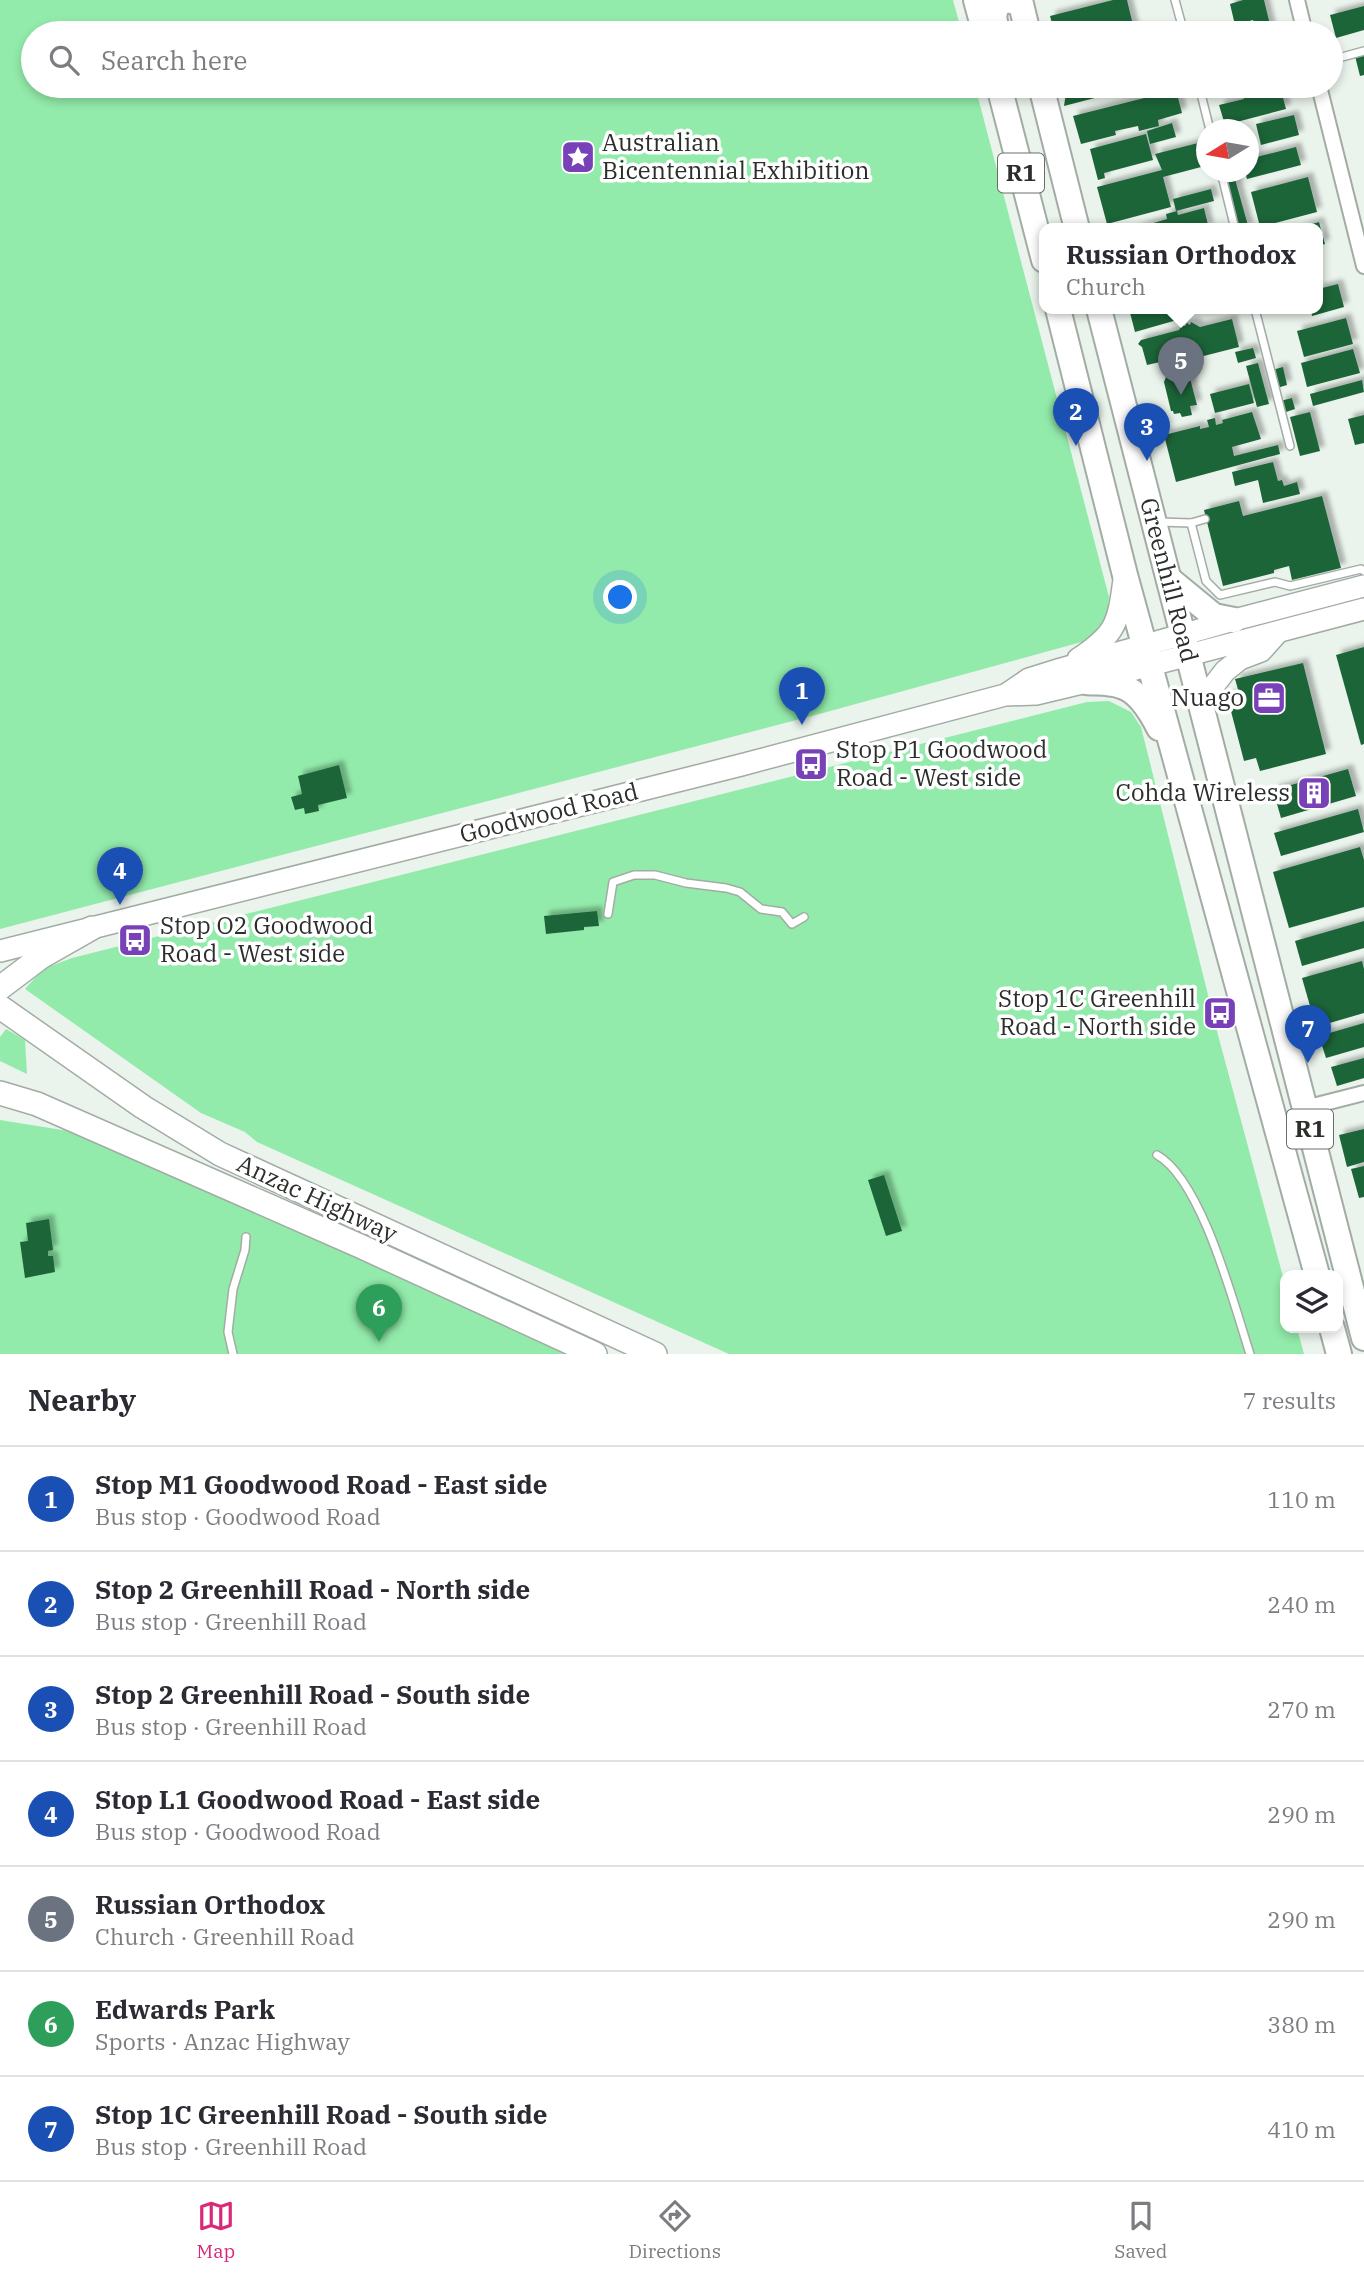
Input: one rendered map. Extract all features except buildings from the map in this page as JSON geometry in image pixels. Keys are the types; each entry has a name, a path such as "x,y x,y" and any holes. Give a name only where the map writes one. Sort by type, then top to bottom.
{"highway":[{"path":"976,0 982,21"},
{"path":"994,21 997,4 1008,0 1024,1 1026,21"},
{"name":"R1","path":"1002,98 1039,238"},
{"path":"1009,127 1024,124 1034,116 1033,98"},
{"name":"R1","path":"1044,98 1075,223"},
{"name":"Greenhill Road","path":"1059,314 1125,575 1316,1270"},
{"name":"Greenhill Road","path":"1100,314 1364,1338"},
{"path":"1169,579 1214,616 1234,620"},
{"path":"1086,682 1121,685 1132,692 1145,704 1175,760"},
{"path":"1243,1005 1244,972 1235,936 1237,926 1257,919"},
{"path":"1329,1202 1323,1231 1332,1270"},
{"path":"1333,1333 1339,1354"}],"main road":[{"path":"1061,669 1096,647 1112,632 1119,616 1125,575"},
{"name":"Goodwood Road","path":"1186,645 1234,620 1364,586"},
{"name":"Goodwood Road","path":"1006,695 1029,679 1061,669 1147,655 1186,645 1279,631 1364,609"},
{"path":"1201,702 1225,671 1240,659 1261,651 1279,631"},
{"name":"Goodwood Road","path":"3,948 728,769 1006,695 1036,694 1086,682 1147,655"},
{"name":"Goodwood Road","path":"0,988 41,957 92,928"},
{"name":"Anzac Highway","path":"0,1007 143,1107 220,1154 655,1354"},
{"path":"0,1076 37,1104"},
{"path":"0,1093 37,1104"},
{"name":"Anzac Highway","path":"37,1104 595,1354"}],"street":[{"path":"1297,0 1303,21"},
{"path":"1322,98 1364,266"},
{"path":"1305,1108 1364,1093"}],"lane":[{"path":"1175,0 1181,21"},
{"path":"1343,57 1364,51"},
{"path":"1202,98 1207,119"},
{"path":"1223,182 1234,223"},
{"path":"1256,314 1290,446"},
{"path":"1154,522 1191,523 1205,519"},
{"path":"1191,523 1206,580 1220,595 1275,582 1290,586 1362,569 1364,571"},
{"path":"608,914 613,882 634,875 655,875 740,892 761,909 782,912 792,924 804,917"},
{"path":"1157,1155 1169,1161 1187,1184 1219,1257 1250,1354"},
{"path":"233,1354 228,1332 233,1289 245,1250 246,1237"}],"green space":[{"path":"0,0 953,0 959,21 21,21 21,98 978,98 1109,597 1107,617 1089,640 823,713 0,929"},
{"path":"1109,701 1131,712 1141,727 1218,1035 1281,1270 1280,1333 1298,1333 1304,1354 729,1354 257,1142 245,1132 201,1113 25,989 43,969 72,958 1087,702"},
{"path":"6,1029 25,1040 27,1074 0,1061 0,1037"},
{"path":"0,1120 81,1133 575,1354 0,1354"}],"place":[{"name":"Australian Bicentennial Exhibition","path":"578,157"},
{"name":"Russian Orthodox","path":"1181,395"},
{"name":"Stop 2 Greenhill Road - North side","path":"1076,446"},
{"name":"Stop 2 Greenhill Road - South side","path":"1147,461"},
{"name":"Nuago","path":"1269,698"},
{"name":"Stop M1 Goodwood Road - East side","path":"802,725"},
{"name":"Stop P1 Goodwood Road - West side","path":"811,764"},
{"name":"Cohda Wireless","path":"1314,793"},
{"name":"Stop L1 Goodwood Road - East side","path":"120,905"},
{"name":"Stop O2 Goodwood Road - West side","path":"135,940"},
{"name":"Stop 1C Greenhill Road - North side","path":"1220,1013"},
{"name":"Stop 1C Greenhill Road - South side","path":"1308,1063"},
{"name":"Edwards Park","path":"379,1342"}]}
